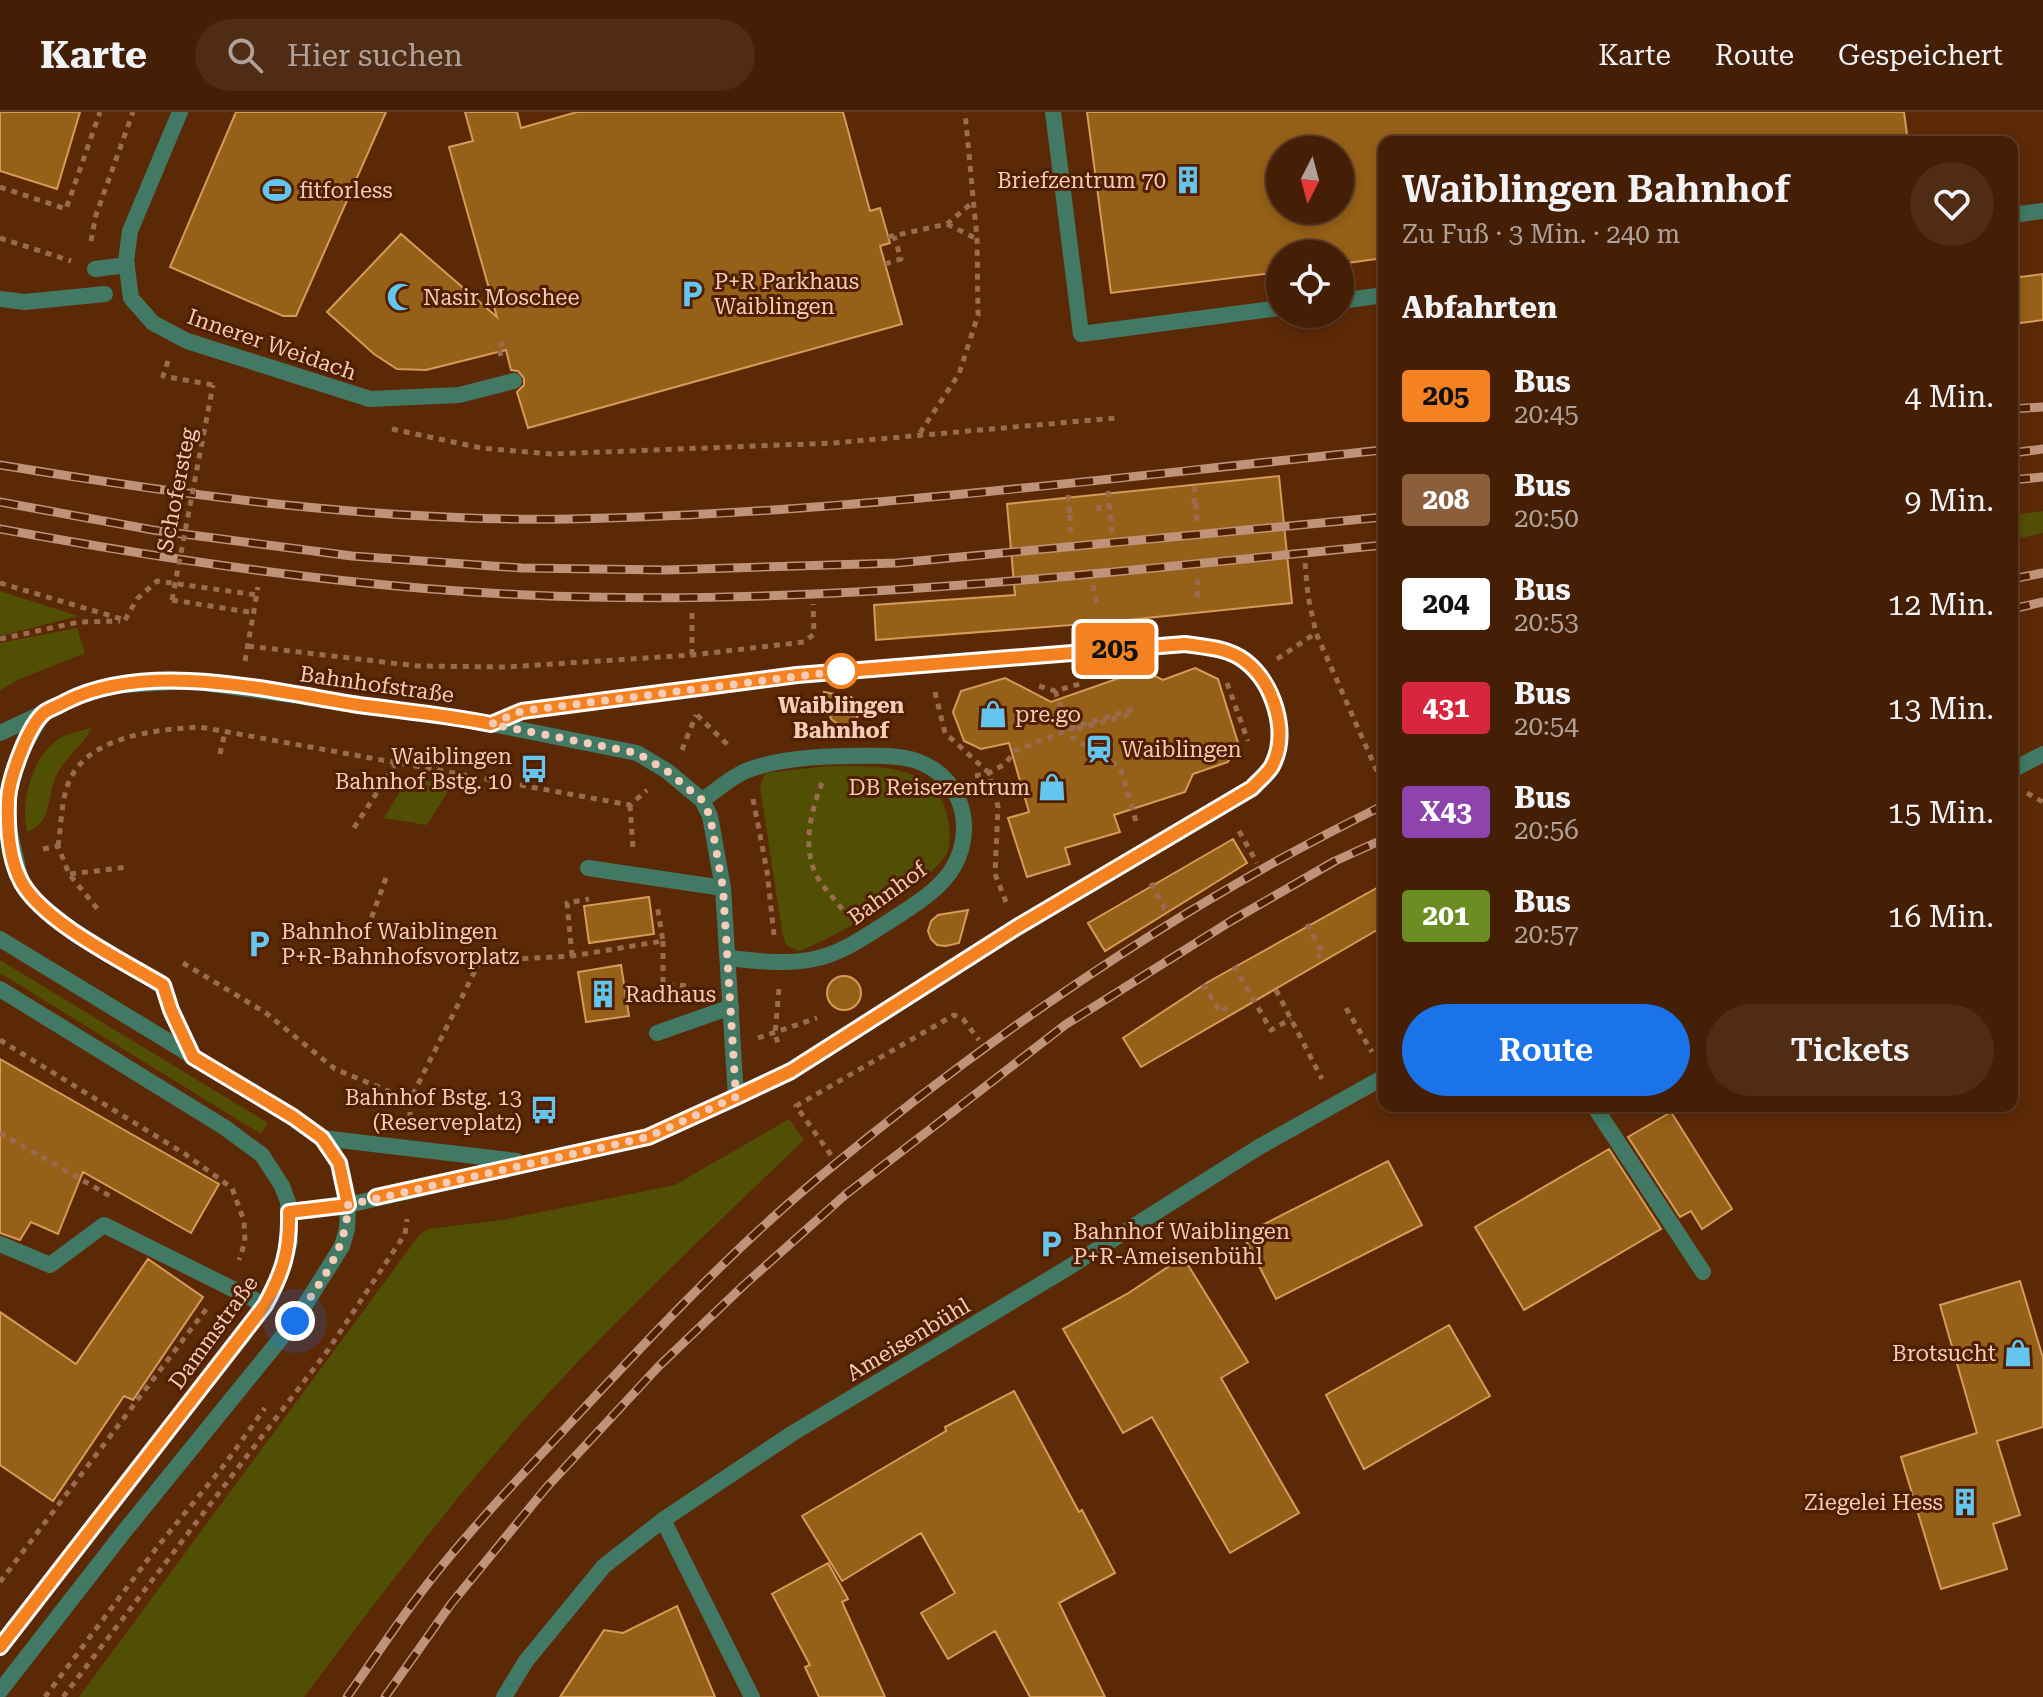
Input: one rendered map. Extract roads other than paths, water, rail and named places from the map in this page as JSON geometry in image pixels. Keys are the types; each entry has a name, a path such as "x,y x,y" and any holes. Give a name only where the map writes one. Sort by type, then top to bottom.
{"street":[{"name":"Innerer Weidach","path":"180,112 130,231 127,265 131,298 153,323 187,341 370,399 459,395 514,381"},
{"path":"1053,112 1081,334 1266,310"},
{"path":"2018,214 2043,211"},
{"path":"95,269 127,265"},
{"path":"0,299 25,302 105,294"},
{"path":"1354,299 1378,296"},
{"path":"289,1212 348,1205 648,1137 791,1071 1017,927 1252,788 1273,764 1279,734 1274,699 1257,672 1243,659 1219,648 1185,644 797,675 522,711 491,724"},
{"name":"Bahnhofstraße","path":"0,733 77,697 109,686 190,681 491,724 637,753 667,771 702,800"},
{"path":"43,713 18,757 9,793 7,820 21,881 33,899 74,931 163,985 193,1057"},
{"path":"2018,767 2043,754"},
{"name":"Bahnhof","path":"702,800 747,770 834,756 897,757 935,770 952,785 966,823 954,867 943,881 913,906 861,940 815,959 776,962 729,958"},
{"path":"702,800 710,816 723,888 736,1097"},
{"path":"588,868 723,888"},
{"path":"0,939 293,1117 322,1138 339,1163 348,1205 347,1229 342,1246 295,1321 0,1691"},
{"name":"Dammstraße","path":"0,989 224,1127 262,1155 282,1186 289,1212 290,1242 285,1264 265,1305 0,1647"},
{"path":"657,1033 731,1007"},
{"name":"Ameisenbühl","path":"504,1697 526,1661 604,1566 663,1520 793,1433 1055,1276 1259,1147 1378,1080"},
{"path":"1598,1112 1703,1272"},
{"path":"322,1138 530,1163"},
{"path":"0,1244 50,1265 104,1225 265,1305"},
{"path":"663,1520 752,1697"}],"railway":[{"path":"2018,409 2043,407"},
{"path":"2018,452 2043,449"},
{"path":"0,465 284,505 427,516 570,519 672,516 876,502 1378,451"},
{"path":"2018,479 2043,477"},
{"path":"0,502 153,530 352,556 522,568 665,570 897,563 1378,518"},
{"path":"0,529 131,552 328,579 461,591 635,598 742,597 956,585 1378,546"},
{"path":"2018,578 2043,573"},
{"path":"2018,608 2043,602"},
{"path":"347,1697 455,1549 692,1295 753,1235 817,1179 950,1073 1089,975 1234,885 1378,808"},
{"path":"385,1697 451,1604 546,1488 658,1367 845,1195 1065,1025 1231,921 1335,861 1378,842"}],"place":[{"name":"Briefzentrum 70","path":"1188,180"},
{"name":"fitforless","path":"277,190"},
{"name":"P+R Parkhaus Waiblingen","path":"692,294"},
{"name":"Nasir Moschee","path":"401,297"},
{"name":"Waiblingen Bahnhof","path":"841,671"},
{"name":"pre.go","path":"993,714"},
{"name":"Waiblingen","path":"1099,749"},
{"name":"Waiblingen Bahnhof Bstg. 10","path":"534,769"},
{"name":"DB Reisezentrum","path":"1052,787"},
{"name":"Bahnhof Waiblingen P+R-Bahnhofsvorplatz","path":"259,944"},
{"name":"Radhaus","path":"603,994"},
{"name":"Bahnhof Bstg. 13 (Reserveplatz)","path":"544,1110"},
{"name":"Bahnhof Waiblingen P+R-Ameisenbühl","path":"1051,1244"},
{"name":"Brotsucht","path":"2018,1353"},
{"name":"Ziegelei Hess","path":"1965,1502"}]}
